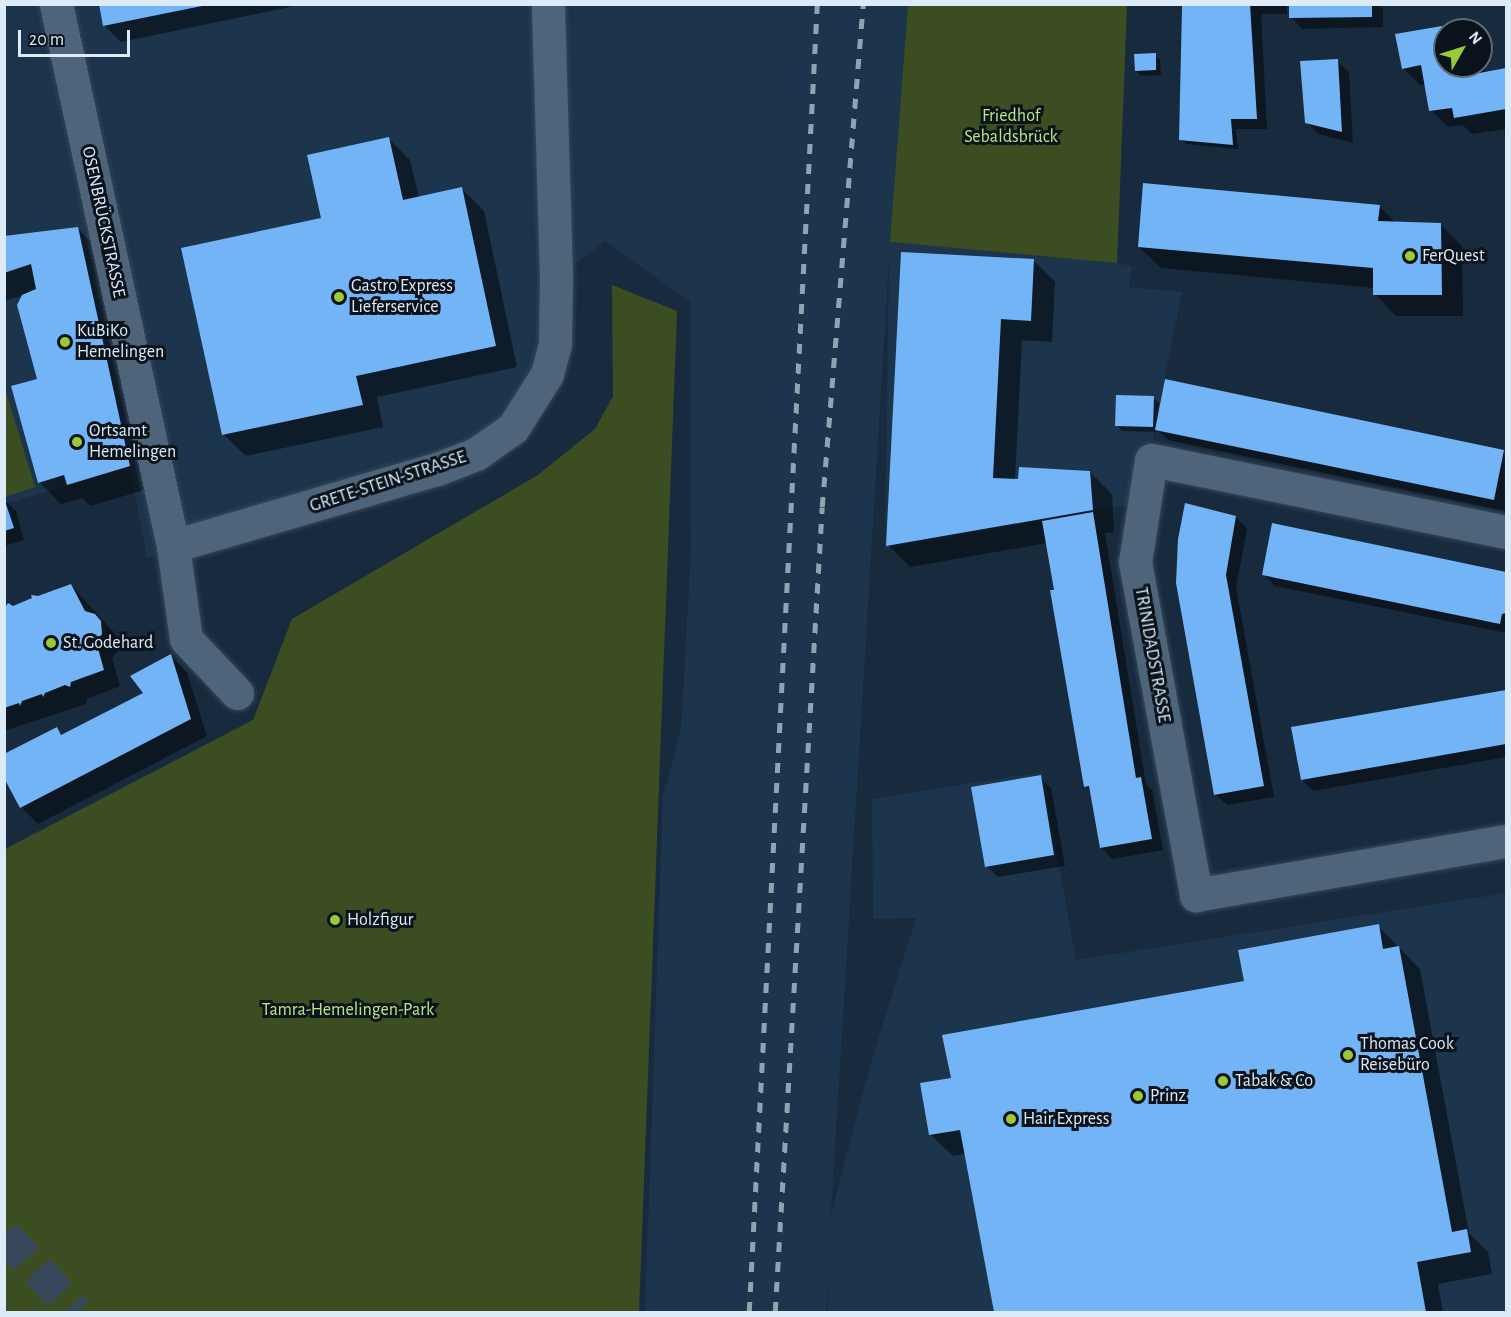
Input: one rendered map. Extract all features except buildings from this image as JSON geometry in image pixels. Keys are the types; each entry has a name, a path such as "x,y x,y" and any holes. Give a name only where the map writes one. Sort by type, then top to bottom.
{"street":[{"name":"OSENBRÜCKSTRASSE","path":"56,4 172,546"},
{"name":"GRETE-STEIN-STRASSE","path":"172,546 437,469 476,454 513,428 547,374 555,344 548,4"},
{"name":"TRINIDADSTRASSE","path":"1506,532 1151,460 1135,562 1196,895 1506,841"},
{"path":"172,546 186,639 237,693"}],"shaded area":[{"path":"5,5 908,5 891,242 1117,263 1132,266 1129,287 1182,292 1140,503 885,549 889,260 831,1214 872,1059 916,918 873,919 872,799 1042,772 1076,960 1506,893 1506,1312 827,1312 828,1276 826,1312 645,1312 663,797 681,728 691,550 690,302 605,241 563,274 510,439 268,529 147,558 130,467 5,504"}],"green space":[{"name":"Friedhof Sebaldsbrück","path":"908,5 1127,5 1117,263 890,242"},
{"name":"Tamra-Hemelingen-Park","path":"612,285 677,311 639,1312 5,1312 5,849 253,720 292,619 538,475 595,429 613,396"},
{"path":"5,389 35,487 4,497"}],"tunnel":[{"path":"4,1234 77,1312"}],"railway":[{"path":"749,1312 817,4"},
{"path":"775,1312 822,507 863,4"}],"place":[{"name":"FerQuest","path":"1410,256"},
{"name":"Gastro Express Lieferservice","path":"339,297"},
{"name":"KuBiKo Hemelingen","path":"65,342"},
{"name":"Ortsamt Hemelingen","path":"77,442"},
{"name":"St. Godehard","path":"51,643"},
{"name":"Holzfigur","path":"335,920"},
{"name":"Thomas Cook Reisebüro","path":"1348,1055"},
{"name":"Tabak & Co","path":"1223,1081"},
{"name":"Prinz","path":"1138,1096"},
{"name":"Hair Express","path":"1011,1119"}]}
